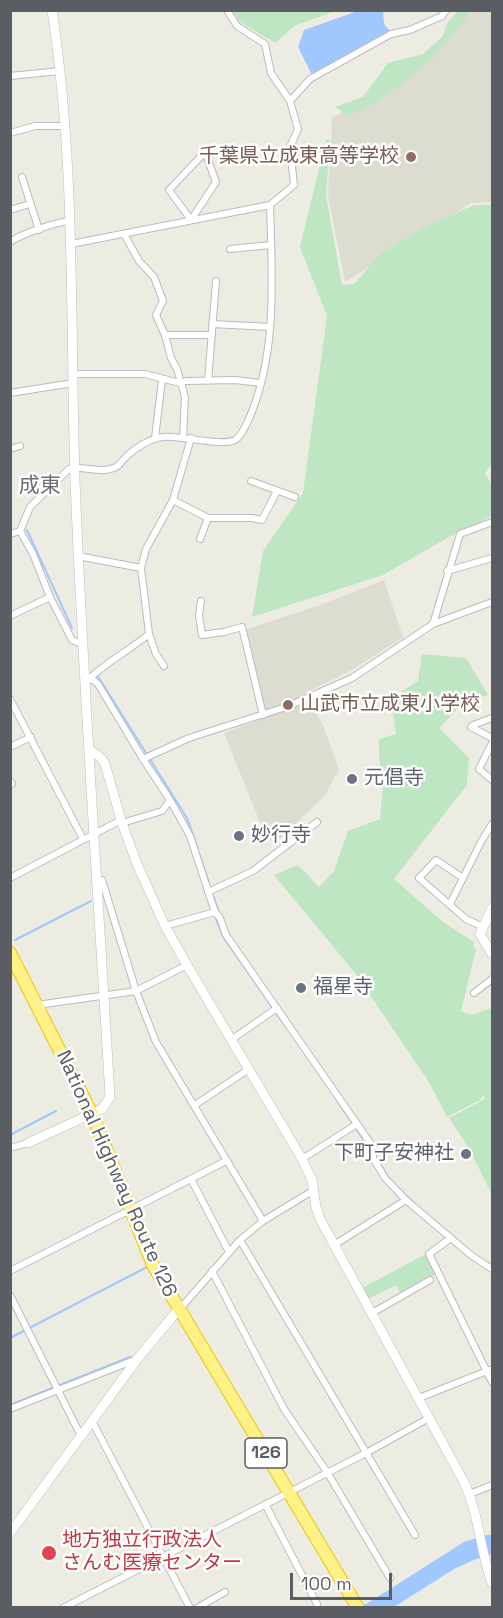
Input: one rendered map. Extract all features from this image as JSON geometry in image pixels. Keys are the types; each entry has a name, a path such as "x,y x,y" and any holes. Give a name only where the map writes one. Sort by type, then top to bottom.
{"highway":[{"name":"National Highway Route 126","path":"10,953 92,1114 153,1265 355,1602"}],"street":[{"path":"10,1148 28,1143 102,1109 110,1097 88,749 86,680 81,644 66,126 52,10"},
{"path":"71,244 270,205 294,185 290,147 298,129 290,101 271,73 265,44 237,26 227,10"},
{"path":"290,101 310,80 391,34 410,30 442,16 446,10"},
{"path":"10,76 60,71"},
{"path":"10,133 35,126 66,126"},
{"path":"205,152 216,182 191,220 169,190 205,152"},
{"path":"22,177 39,230"},
{"path":"10,210 30,204"},
{"path":"81,644 72,640 21,531 30,507 69,469 75,467 111,470 136,449 155,438 187,437 224,442 234,441 241,435 252,412 261,383 270,327 270,205"},
{"path":"10,242 57,222 70,221"},
{"path":"124,234 139,261 154,277 163,301 156,315 165,335 185,397 187,437 173,500 146,549 141,568 149,634 156,654 164,666"},
{"path":"230,249 271,245"},
{"path":"208,381 216,281"},
{"path":"212,324 270,327"},
{"path":"165,335 212,335"},
{"path":"10,393 73,379 145,374 180,383 235,380 261,383"},
{"path":"155,438 162,380"},
{"path":"10,449 20,446"},
{"path":"251,481 295,497"},
{"path":"173,500 208,519 252,518 262,520 277,491"},
{"path":"200,539 208,519"},
{"path":"433,624 447,571 460,534 492,522"},
{"path":"10,534 21,531"},
{"path":"78,556 141,568"},
{"path":"447,571 492,558"},
{"path":"10,616 50,597"},
{"path":"201,601 199,615 202,635 242,627 263,715"},
{"path":"146,758 189,738 263,715 352,678 433,624 492,602"},
{"path":"86,680 149,634"},
{"path":"86,680 98,684 146,758 190,836 208,892 226,935 356,1126 385,1178 406,1200 472,1256 492,1269"},
{"path":"10,699 83,839"},
{"path":"492,718 473,725 471,728 492,740 479,769 492,780"},
{"path":"10,747 31,736"},
{"path":"88,749 105,764 121,821 137,864 165,926 302,1159 312,1180 320,1219 470,1494 492,1583"},
{"path":"10,878 121,821 162,811 170,800"},
{"path":"208,892 253,871 316,822"},
{"path":"450,904 492,824"},
{"path":"463,878 435,860 420,878 466,919 483,927"},
{"path":"96,881 102,880 136,991 156,1042 263,1221"},
{"path":"492,908 480,934 492,954"},
{"path":"165,926 217,914"},
{"path":"37,1005 136,991 187,965"},
{"path":"474,993 492,979"},
{"path":"231,1040 275,1010"},
{"path":"195,1105 249,1069"},
{"path":"302,1159 356,1126"},
{"path":"10,1271 226,1161"},
{"path":"191,1179 229,1252"},
{"path":"10,1533 138,1358 212,1271 240,1240 263,1221 314,1190"},
{"path":"334,1245 406,1200"},
{"path":"452,1238 429,1254 490,1369 492,1382"},
{"path":"240,1240 416,1535"},
{"path":"212,1271 284,1409 327,1472 390,1578"},
{"path":"372,1313 430,1280"},
{"path":"10,1295 81,1436"},
{"path":"10,1409 138,1358"},
{"path":"419,1398 490,1369"},
{"path":"63,1608 368,1452 429,1418"},
{"path":"92,1421 190,1608"},
{"path":"470,1494 492,1485"},
{"path":"265,1503 316,1604"},
{"path":"197,1608 225,1592"}],"shaded area":[{"name":"千葉県立成東高等学校","path":"468,11 492,11 492,202 471,203 345,282 328,195 332,118 418,67"},
{"name":"山武市立成東小学校","path":"384,580 403,637 352,670 305,693 324,727 339,770 325,795 278,841 263,830 224,733 267,717 244,630 320,605"}],"green space":[{"path":"232,11 335,11 294,26 275,43 240,22"},
{"path":"458,11 471,11 432,58 401,85 349,116 335,107 363,97 388,63 423,54 442,37 448,22"},
{"path":"326,140 330,140 326,196 342,285 354,284 380,254 429,225 474,205 492,205 492,463 485,473 492,485 492,516 447,538 383,575 252,617 263,551 303,493 327,316 300,247"},
{"path":"422,654 466,658 488,695 461,705 439,728 469,758 467,785 394,879 443,922 474,942 476,950 461,1011 471,1015 492,1008 492,1195 469,1148 449,1118 485,1099 483,1095 480,1100 447,1117 429,1082 355,973 274,875 298,865 319,887 334,871 348,831 380,819 383,785 379,739 396,734 391,698 418,681"},
{"path":"426,1254 436,1274 401,1294 396,1285 368,1299 362,1288"}],"water":[{"path":"358,11 383,11 384,24 390,31 312,75 298,47 304,30"},
{"path":"492,1535 492,1554 454,1569 394,1607 360,1608 464,1542"}],"waterway":[{"path":"27,530 72,628"},
{"path":"97,675 187,818 198,849"},
{"path":"199,853 209,883"},
{"path":"214,897 219,913 216,919 224,938 286,1027"},
{"path":"15,940 91,901"},
{"path":"336,1099 371,1151"},
{"path":"10,1135 56,1111"},
{"path":"380,1163 389,1179"},
{"path":"395,1185 413,1202"},
{"path":"487,1262 492,1265"},
{"path":"10,1338 147,1267"},
{"path":"10,1405 130,1357"}],"place":[{"name":"千葉県立成東高等学校","path":"411,157"},
{"name":"山武市立成東小学校","path":"288,705"},
{"name":"元倡寺","path":"352,779"},
{"name":"妙行寺","path":"239,836"},
{"name":"福星寺","path":"301,988"},
{"name":"下町子安神社","path":"466,1154"},
{"name":"地方独立行政法人 さんむ医療センター","path":"49,1553"}],"district":[{"name":"成東","path":"40,486"}]}
